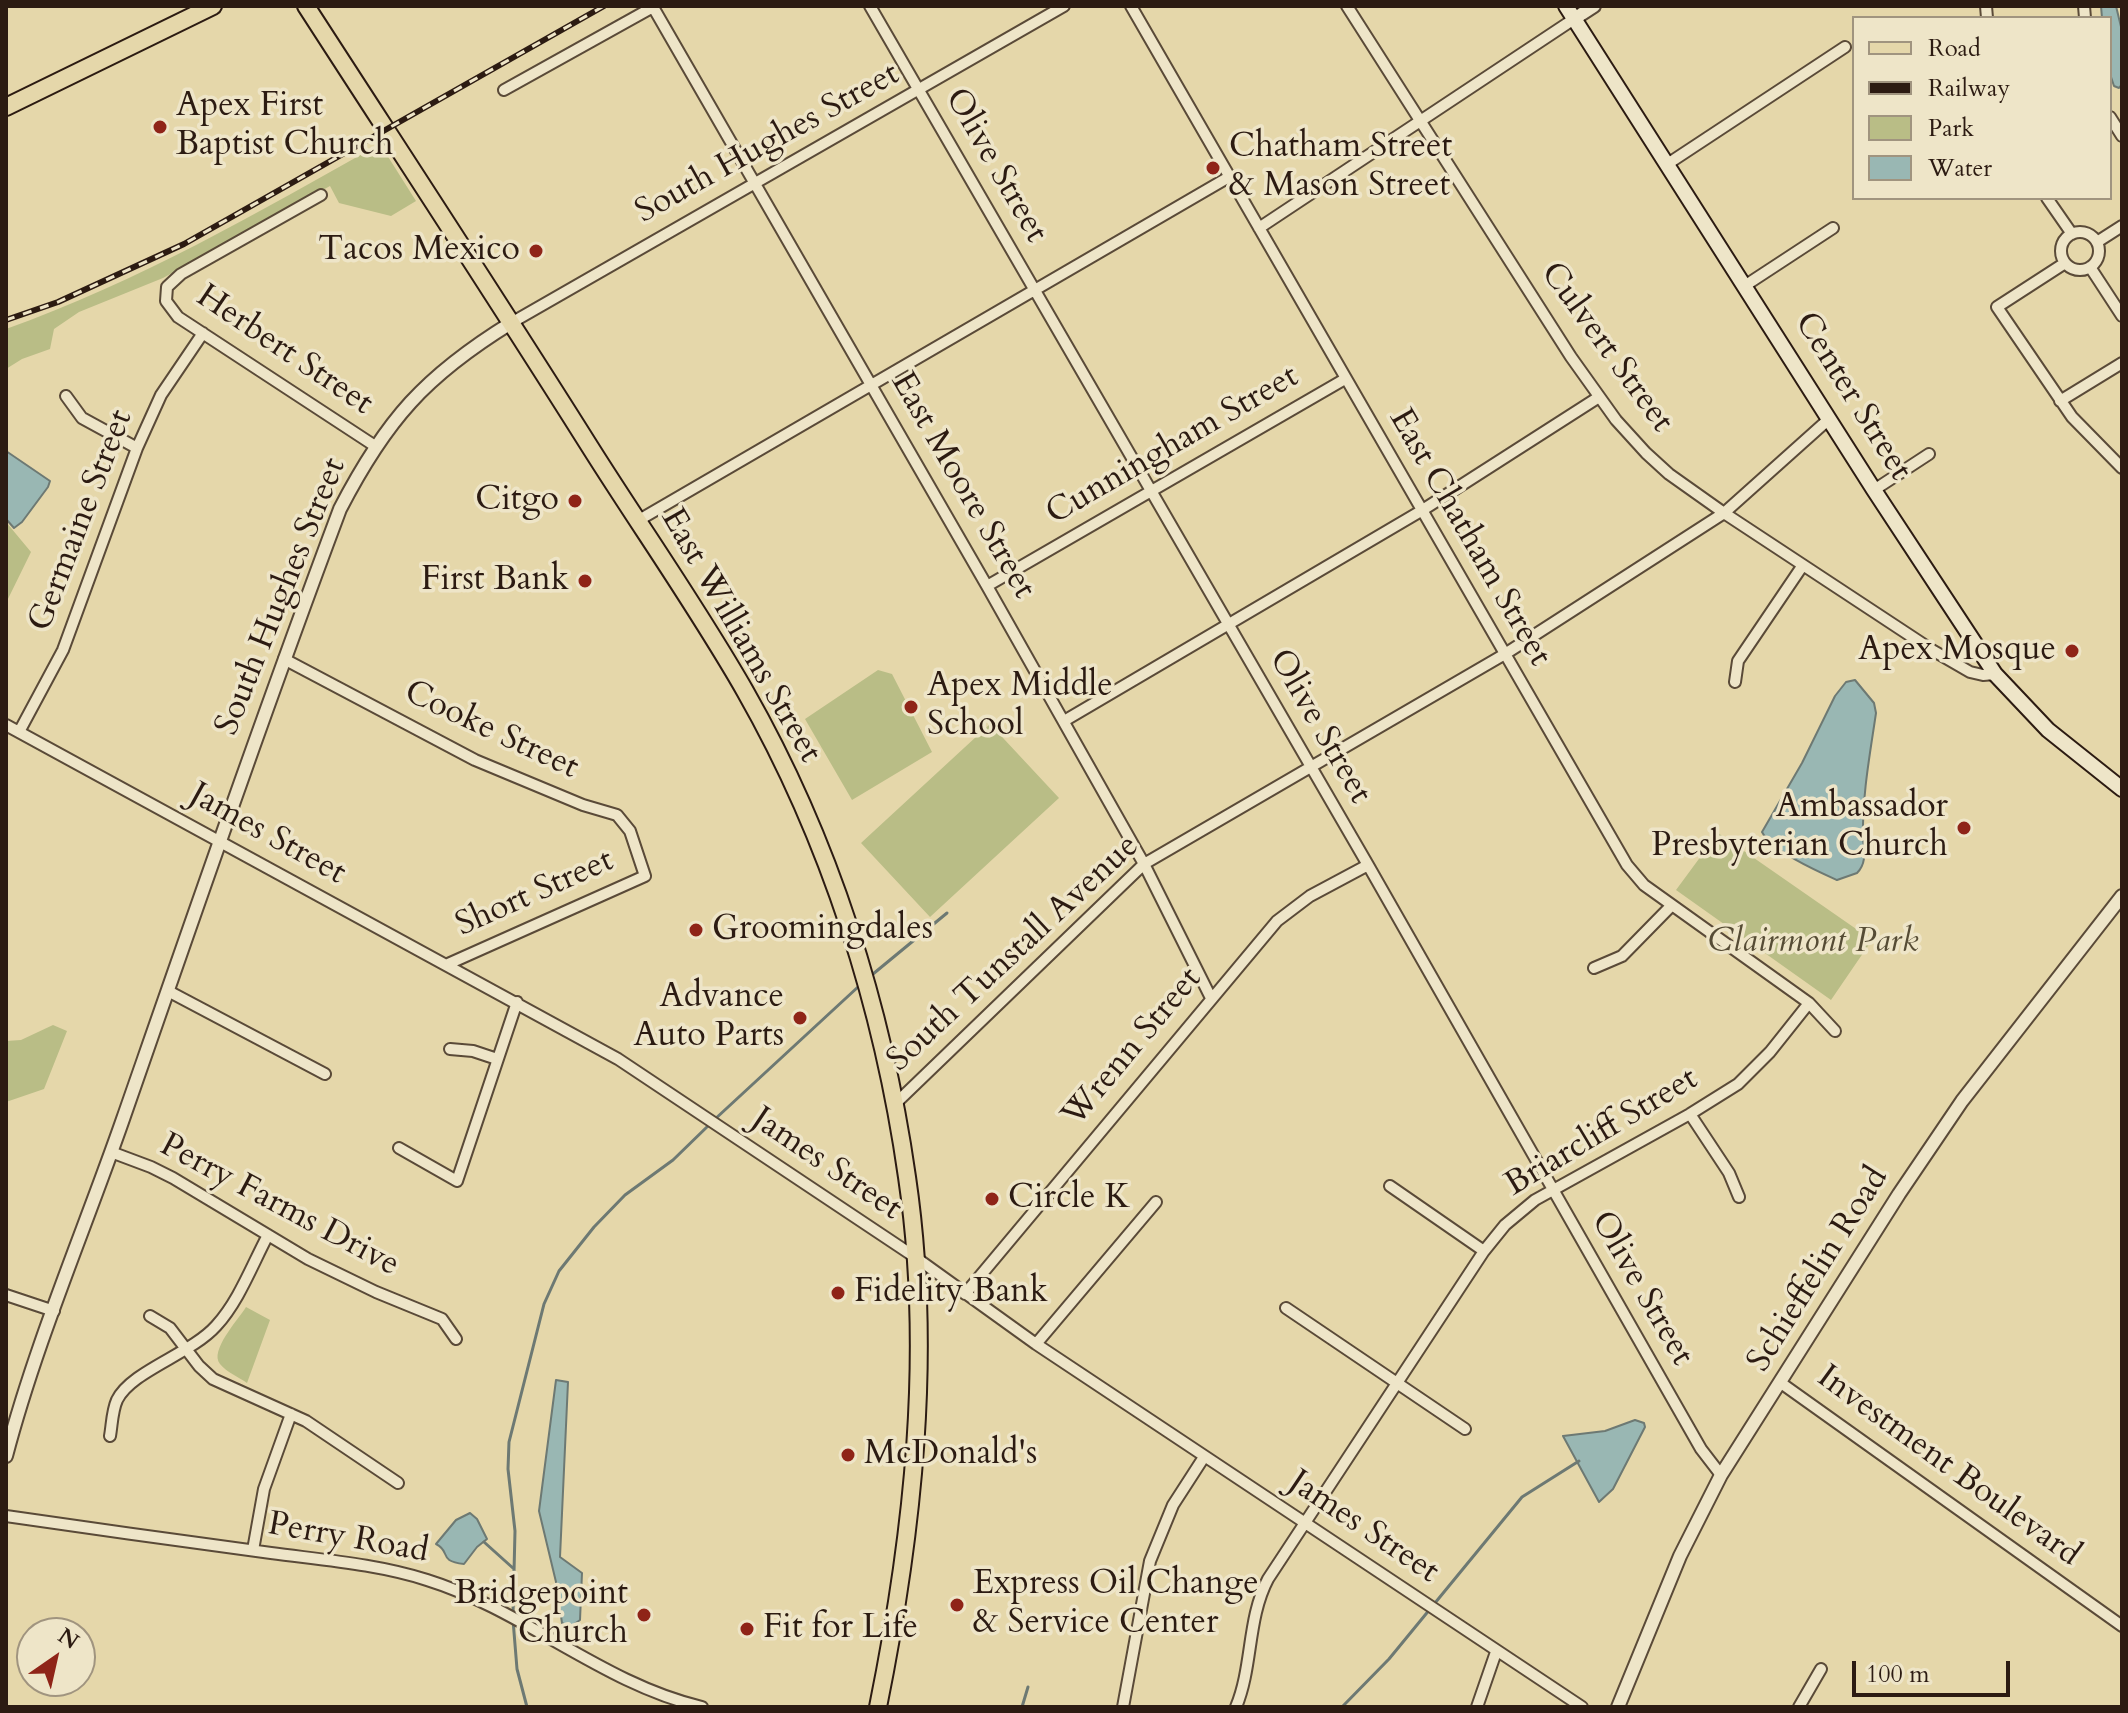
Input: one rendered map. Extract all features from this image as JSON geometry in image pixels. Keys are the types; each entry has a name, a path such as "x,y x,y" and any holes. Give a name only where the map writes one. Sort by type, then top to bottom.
{"main road":[{"path":"6,107 213,6"},
{"name":"East Williams Street","path":"306,6 639,520 738,679 799,800 831,876 879,1032 895,1104 907,1176 915,1257 918,1353 915,1455 907,1535 878,1707"},
{"name":"Center Street","path":"1570,12 1874,490 1995,674 2020,704 2048,730 2122,789"}],"street":[{"name":"Olive Street","path":"870,6 1368,865 1701,1449 1721,1475"},
{"name":"South Hughes Street","path":"6,1456 54,1311 212,869 219,840 340,509 375,446 394,419 425,386 478,343 1064,6"},
{"name":"East Chatham Street","path":"1131,6 1627,865 1644,885 1809,1003 1835,1031"},
{"name":"Culvert Street","path":"1347,6 1599,397 1656,463 1724,513 1952,662 1970,672 1995,674"},
{"path":"1259,228 1420,121 1570,12 1594,6"},
{"path":"504,90 654,7"},
{"name":"East Moore Street","path":"654,7 1064,721 1144,864 1211,998"},
{"path":"1666,165 1845,47"},
{"path":"639,520 1229,177"},
{"name":"Herbert Street","path":"321,195 173,280 166,294 170,309 375,446"},
{"path":"2048,200 2072,234"},
{"path":"2097,242 2122,226"},
{"path":"1746,285 1833,228"},
{"path":"2065,263 2062,246 2072,234 2083,232 2097,242"},
{"path":"2065,263 2080,270 2090,267 2098,259 2097,242"},
{"path":"2065,263 1997,307 2072,417 2122,468"},
{"path":"2090,267 2122,316"},
{"name":"Germaine Street","path":"19,732 63,650 137,448 161,395 203,333"},
{"path":"2060,401 2122,363"},
{"name":"Cunningham Street","path":"987,586 1345,379"},
{"path":"66,396 82,418 137,448"},
{"path":"1064,721 1421,511 1599,397"},
{"name":"South Tunstall Avenue","path":"895,1104 1144,864 1505,654 1724,513 1829,419"},
{"path":"1874,490 1929,454"},
{"path":"1735,682 1738,661 1803,565"},
{"name":"Cooke Street","path":"284,659 475,760 583,805 617,815 630,831 645,876"},
{"name":"James Street","path":"6,725 618,1059 915,1257 1036,1344 1204,1457 1582,1707"},
{"name":"Wrenn Street","path":"965,1294 1211,998 1293,907 1368,865"},
{"name":"Short Street","path":"448,964 645,876"},
{"name":"Schieffelin Road","path":"1618,1707 1680,1556 1721,1475 1899,1194 1962,1101 2122,896"},
{"path":"1594,968 1622,956 1672,905"},
{"path":"168,991 325,1074"},
{"path":"399,1148 457,1181 517,1002"},
{"name":"Briarcliff Street","path":"1236,1707 1242,1692 1259,1595 1303,1522 1484,1251 1505,1225 1552,1190 1690,1114 1748,1075 1809,1003"},
{"path":"450,1049 473,1051 497,1059"},
{"path":"1690,1114 1729,1173 1739,1197"},
{"name":"Perry Farms Drive","path":"111,1152 173,1178 332,1271 442,1319 456,1339"},
{"path":"1390,1186 1484,1251"},
{"path":"1036,1344 1156,1202"},
{"path":"110,1436 114,1411 125,1389 143,1375 188,1350 215,1327 226,1314 268,1235"},
{"path":"6,1295 54,1311"},
{"path":"1286,1308 1465,1429"},
{"path":"150,1316 170,1328 213,1379 321,1429 398,1483"},
{"name":"Investment Boulevard","path":"1781,1383 2122,1626"},
{"path":"253,1550 264,1489 291,1414"},
{"path":"1123,1707 1150,1561 1173,1505 1204,1457"},
{"name":"Perry Road","path":"6,1516 410,1575 446,1586 507,1615 636,1684 702,1707"},
{"path":"1477,1707 1496,1652"},
{"path":"1799,1707 1821,1669"}],"green space":[{"path":"380,144 416,201 391,216 339,203 330,186 163,278 79,312 54,329 50,349 22,359 6,369 6,329 150,268"},
{"path":"6,522 31,552 6,603"},
{"path":"878,670 892,674 932,752 852,800 805,719"},
{"path":"990,724 1059,798 930,917 861,843"},
{"name":"Clairmont Park","path":"1718,833 1872,940 1831,1000 1676,890"},
{"path":"53,1025 67,1031 44,1089 6,1102 6,1041 21,1040"},
{"path":"246,1307 270,1320 247,1383 226,1370 218,1358 221,1344"}],"water":[{"path":"2101,6 2116,6 2122,31 2122,84 2119,88 2114,86 2112,80 2112,16 2102,16"},
{"path":"6,451 50,481 22,522 14,528 6,519"},
{"path":"1855,680 1874,703 1876,713 1864,807 1864,857 1857,873 1837,880 1785,853 1762,832 1802,763 1835,696 1846,682"},
{"path":"556,1380 568,1382 560,1557 582,1573 580,1620 570,1627 562,1623 539,1511"},
{"path":"1635,1420 1644,1423 1645,1427 1613,1489 1599,1502 1563,1436 1605,1431"},
{"path":"470,1513 477,1519 487,1539 464,1564 450,1561 436,1544 456,1520"}],"waterway":[{"path":"873,974 947,913"},
{"path":"714,1120 858,987"},
{"path":"513,1613 515,1531 508,1469 509,1442 544,1304 559,1271 594,1227 625,1195 673,1160 709,1125"},
{"path":"1342,1707 1389,1659 1522,1497 1579,1461"},
{"path":"484,1542 514,1569"},
{"path":"513,1620 517,1669 527,1707"},
{"path":"1022,1707 1028,1687"}],"railway":[{"path":"6,320 58,302 184,244 604,6"}],"place":[{"name":"Apex First Baptist Church","path":"160,127"},
{"name":"Chatham Street & Mason Street","path":"1213,168"},
{"name":"Tacos Mexico","path":"536,251"},
{"name":"Citgo","path":"575,501"},
{"name":"First Bank","path":"585,581"},
{"name":"Apex Mosque","path":"2072,651"},
{"name":"Apex Middle School","path":"911,707"},
{"name":"Ambassador Presbyterian Church","path":"1964,828"},
{"name":"Groomingdales","path":"696,930"},
{"name":"Advance Auto Parts","path":"800,1018"},
{"name":"Circle K","path":"992,1199"},
{"name":"Fidelity Bank","path":"838,1293"},
{"name":"McDonald's","path":"848,1455"},
{"name":"Express Oil Change & Service Center","path":"957,1605"},
{"name":"Bridgepoint Church","path":"644,1615"},
{"name":"Fit for Life","path":"747,1629"}]}
